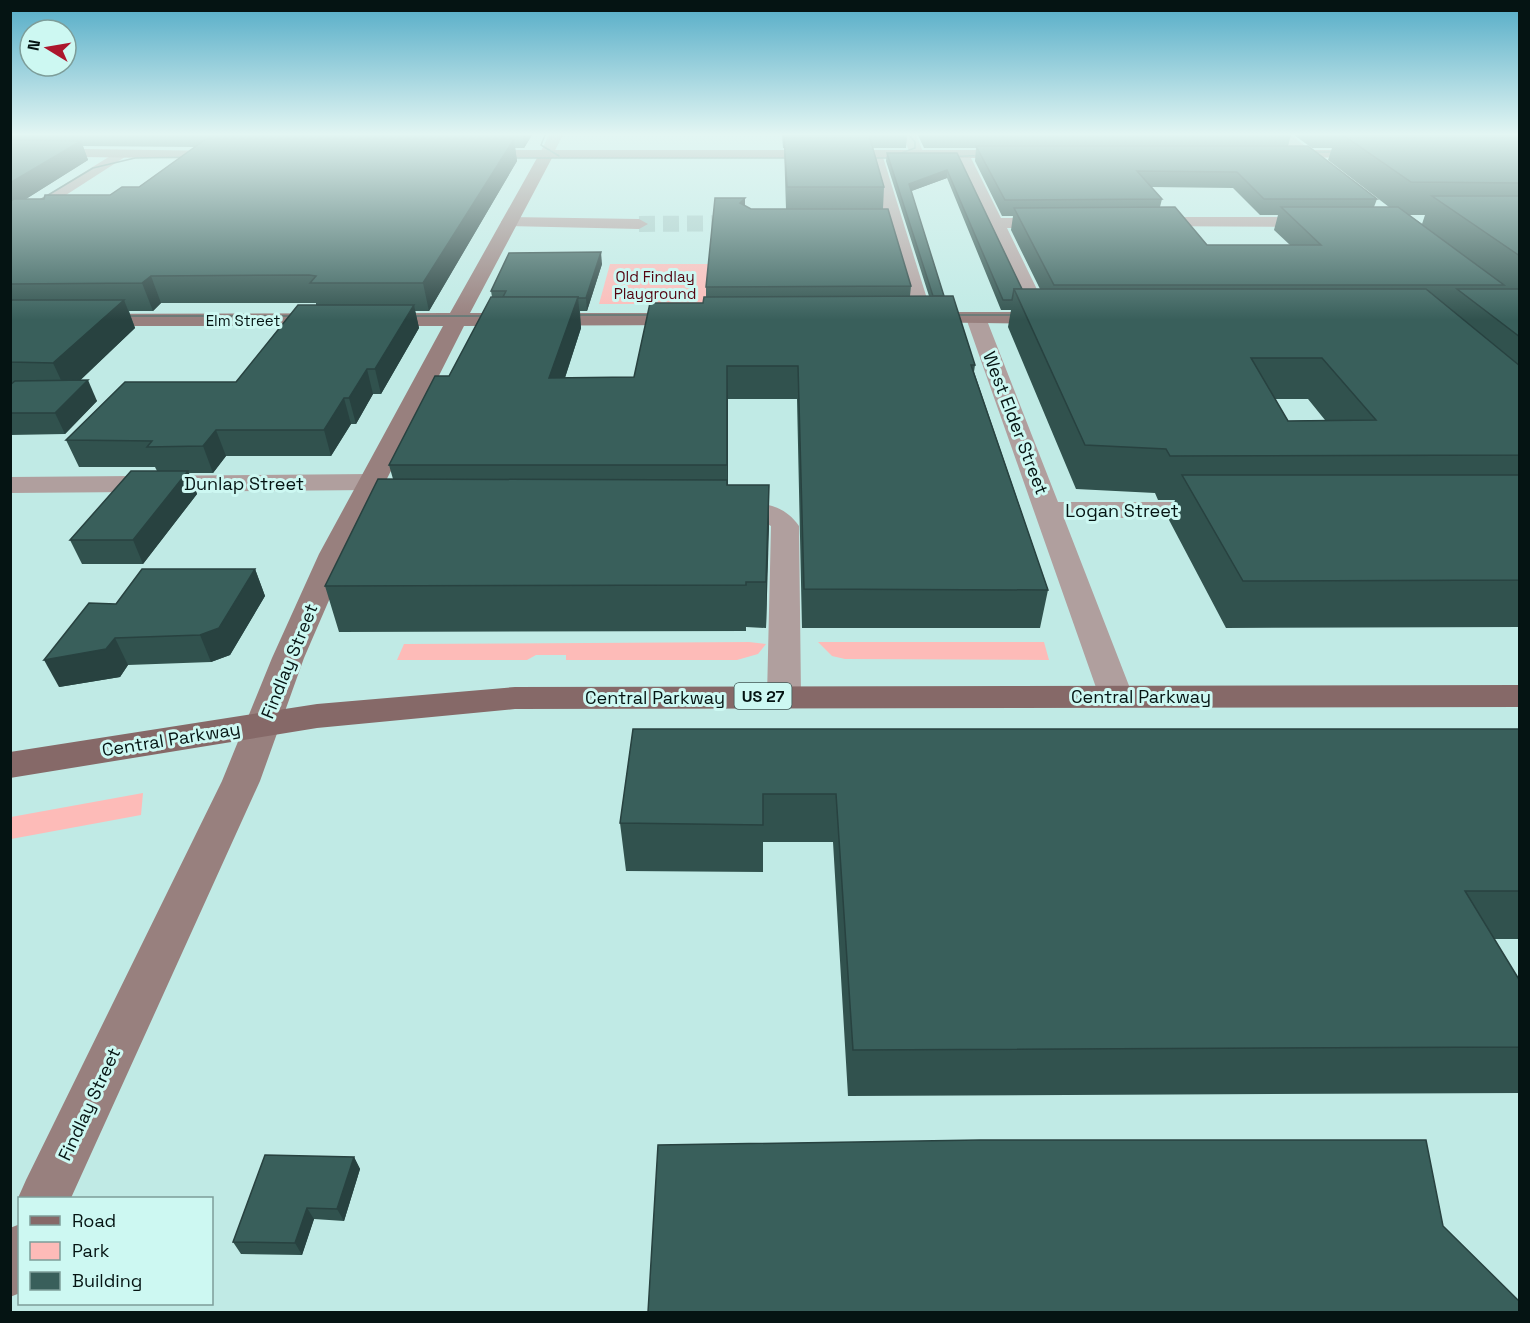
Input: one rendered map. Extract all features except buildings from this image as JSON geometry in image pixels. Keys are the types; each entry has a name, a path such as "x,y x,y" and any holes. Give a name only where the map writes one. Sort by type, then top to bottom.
{"main road":[{"name":"Central Parkway","path":"10,765 317,716 515,698 1520,696"}],"street":[{"path":"10,226 55,197"},
{"name":"Findlay Street","path":"44,1197 241,781 311,604 354,512 524,197"},
{"path":"887,197 923,318"},
{"path":"982,197 1041,318"},
{"path":"510,222 639,224"},
{"path":"1121,222 1333,222"},
{"path":"873,223 895,223"},
{"path":"995,223 1076,223"},
{"path":"900,318 1075,318"},
{"name":"West Elder Street","path":"976,318 1116,696"},
{"name":"Elm Street","path":"10,320 715,319"},
{"name":"Dunlap Street","path":"10,485 370,482"},
{"name":"Logan Street","path":"1049,510 1244,510"},
{"path":"698,511 771,513 781,518 785,526 784,696"},
{"path":"354,512 390,512"},
{"path":"10,1270 18,1255"}],"green space":[{"name":"Old Findlay Playground","path":"610,264 711,264 707,304 599,304"},
{"path":"749,642 766,644 758,654 737,660 566,660 566,655 536,655 527,660 397,660 404,644"},
{"path":"818,642 1044,642 1049,660 845,659 832,656"},
{"path":"143,793 141,815 11,839 11,817"}],"tunnel":[{"path":"639,224 751,223"}],"tram line":[{"path":"10,218 45,197"},
{"path":"563,315 665,315"},
{"path":"944,315 1028,315"},
{"path":"113,316 305,316"},
{"path":"401,316 497,316"}]}
